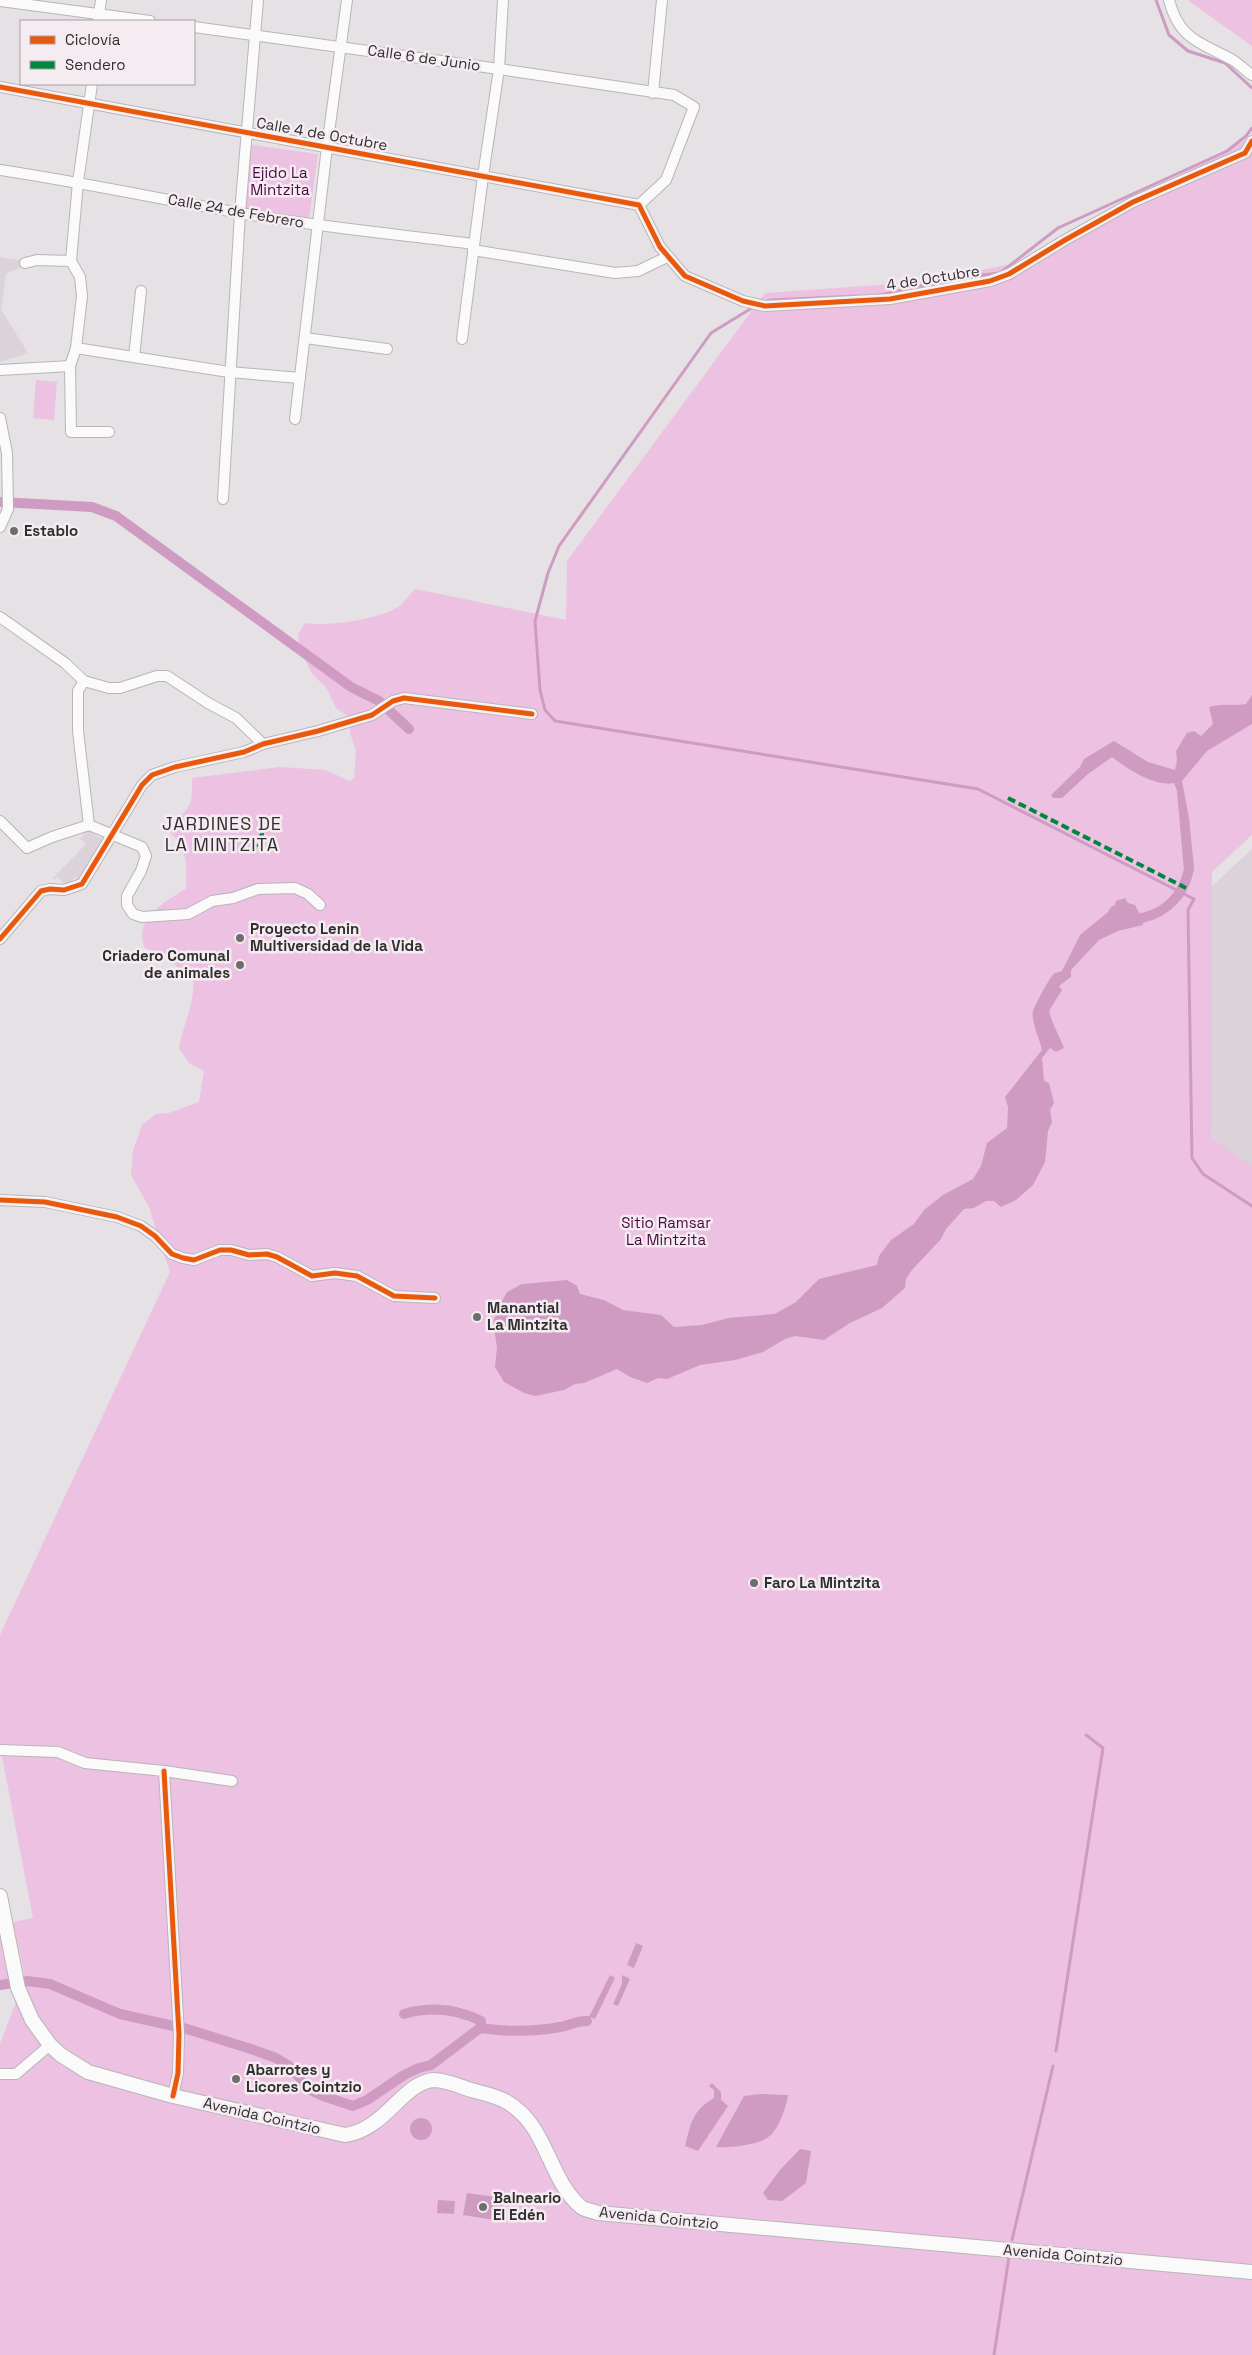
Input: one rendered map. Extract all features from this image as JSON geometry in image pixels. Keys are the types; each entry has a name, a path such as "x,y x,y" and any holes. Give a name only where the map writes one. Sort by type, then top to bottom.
{"main road":[{"name":"Avenida Cointzio","path":"0,1896 17,1983 32,2020 50,2045 88,2072 173,2096 345,2135 359,2133 376,2123 419,2084 434,2080 450,2083 507,2101 530,2121 546,2148 561,2184 582,2208 598,2213 1252,2272"}],"street":[{"path":"98,18 100,0"},
{"path":"223,499 229,372 240,213 258,0"},
{"path":"295,419 317,225 347,0"},
{"path":"462,339 473,247 499,69 503,0"},
{"path":"653,93 662,0"},
{"path":"1169,0 1172,12 1186,34 1205,48 1232,59 1252,75"},
{"path":"0,1 98,18 133,20"},
{"name":"Calle 6 de Junio","path":"195,27 499,69 674,96 694,107 666,180 639,205"},
{"path":"92,85 78,182 71,261 80,277 82,296 76,348 70,366 71,432 109,432"},
{"name":"Calle 4 de Octubre","path":"0,87 639,205"},
{"name":"4 de Octubre","path":"639,205 667,258 685,276 753,303 764,306 890,299 990,281 1009,274 1133,202 1245,154 1252,141"},
{"name":"Calle 24 de Febrero","path":"0,170 78,182 240,213 473,247 615,273 638,271 667,258"},
{"path":"26,263 37,260 71,261"},
{"path":"134,357 141,291"},
{"path":"305,338 388,349"},
{"path":"76,348 229,372 300,378"},
{"path":"0,370 70,366"},
{"path":"0,418 7,453 8,503 0,527"},
{"path":"0,618 65,663 84,681 109,688 120,688 157,676 167,676 208,703 236,718 263,744"},
{"path":"84,681 78,691 78,730 89,825"},
{"path":"0,939 41,891 50,889 64,890 82,884 142,784 152,775 175,767 244,752 263,744 318,731 372,715 385,706 404,698 532,714"},
{"path":"0,821 27,848 52,837 89,825 142,847 146,856 141,871 127,896 127,904 133,914 142,917 188,914 212,901 233,898 258,889 295,888 308,894 320,905"},
{"path":"0,1200 45,1202 117,1217 141,1226 172,1254 183,1258 194,1260 220,1250 231,1250 249,1255 267,1254 277,1257 312,1276 335,1273 357,1276 394,1296 434,1298"},
{"path":"0,1750 58,1752 84,1764 164,1771 232,1782"},
{"path":"164,1771 179,2034 178,2073 173,2096"},
{"path":"0,2074 16,2074 50,2045"}],"shaded area":[{"path":"0,257 26,261 25,265 6,274 1,309 28,353 0,362"},
{"path":"1252,695 1252,724 1207,751 1182,781 1189,818 1194,867 1184,871 1177,791 1174,783 1166,784 1150,780 1133,772 1112,757 1088,774 1062,798 1053,798 1051,795 1080,767 1084,759 1114,741 1148,762 1175,770 1176,751 1187,733 1194,731 1201,736 1213,724 1209,707 1246,704"},
{"path":"88,830 107,843 85,868 88,871 79,881 75,877 67,886 57,877 54,880 53,878 86,844 80,839"},
{"path":"1252,849 1252,1187 1207,1159 1206,892"},
{"name":"Manantial La Mintzita","path":"1125,898 1128,903 1135,905 1142,918 1143,925 1118,931 1099,940 1071,970 1071,977 1059,986 1062,990 1049,1011 1064,1048 1056,1052 1050,1048 1042,1058 1044,1081 1049,1083 1054,1103 1050,1110 1052,1122 1048,1131 1045,1162 1033,1185 1016,1200 1001,1207 994,1201 986,1201 974,1208 964,1209 946,1229 941,1239 912,1270 906,1279 905,1288 882,1308 850,1323 824,1340 795,1336 785,1339 763,1352 735,1360 700,1365 667,1379 658,1378 647,1383 630,1377 617,1369 584,1383 575,1384 564,1390 535,1396 524,1393 504,1382 495,1367 497,1347 493,1323 498,1308 507,1292 522,1284 567,1280 577,1286 580,1294 604,1300 623,1310 661,1315 674,1327 702,1325 728,1318 775,1314 796,1302 819,1279 877,1265 879,1256 891,1240 914,1224 924,1210 943,1195 973,1179 981,1166 987,1143 1007,1128 1008,1107 1005,1097 1042,1050 1034,1026 1033,1011 1043,991 1053,975 1062,971 1080,935 1108,912 1115,905 1116,901"},
{"path":"636,1943 643,1946 634,1968 627,1965"},
{"path":"610,1975 615,1978 595,2019 589,2017"},
{"path":"622,1975 630,1979 618,2006 613,2004 622,1984"},
{"path":"712,2083 721,2092 721,2100 728,2106 698,2151 685,2146 691,2124 697,2113 714,2098 714,2090 709,2086"},
{"path":"761,2094 788,2095 786,2106 775,2130 767,2138 750,2144 716,2147 744,2096"},
{"path":"421,2118 431,2125 432,2129 425,2139 421,2140 411,2133 410,2129 417,2119"},
{"path":"800,2149 811,2151 806,2183 782,2201 768,2200 763,2193 780,2170"},
{"name":"Balneario El Edén","path":"467,2193 503,2198 500,2221 463,2215"},
{"path":"438,2200 455,2201 454,2214 437,2213"}],"green space":[{"path":"1252,0 1252,46 1189,1"},
{"name":"Sitio Ramsar La Mintzita","path":"1252,136 1252,835 1212,872 1211,1138 1252,1166 1252,2355 0,2355 0,2044 25,1978 13,1922 33,1918 0,1746 0,1635 170,1272 149,1207 131,1175 133,1151 142,1125 156,1114 169,1113 199,1102 204,1071 189,1063 179,1048 191,1006 193,980 179,969 171,959 145,948 142,938 143,928 153,913 160,906 186,889 185,856 179,843 168,830 170,822 183,813 190,804 192,778 280,767 325,770 350,781 354,778 356,751 350,733 350,718 336,708 326,687 313,675 299,648 298,635 305,623 341,623 383,614 402,604 415,589 566,620 567,561 765,293 921,282 1017,263"},
{"name":"Ejido La Mintzita","path":"252,145 318,154 309,219 243,210"},
{"path":"36,380 57,382 54,420 33,418"},
{"path":"0,1936 11,1987 0,1988"}],"waterway":[{"path":"1156,0 1169,35 1188,51 1225,63 1252,88"},
{"path":"880,295 955,278 1000,273 1058,228 1227,151 1246,136 1252,128"},
{"path":"765,302 771,300 858,296"},
{"path":"755,306 711,333 559,546 548,573 535,621 540,690 545,710 555,721 978,789 1194,899 1188,910 1192,1158 1203,1174 1252,1206"},
{"path":"0,502 92,507 116,516 351,687 379,701 409,729"},
{"path":"1142,918 1160,911 1173,901 1179,894 1189,869"},
{"path":"1056,2051 1103,1748 1086,1735"},
{"path":"0,1985 27,1981 50,1984 120,2014 187,2029 251,2049 276,2058 289,2066 300,2078 304,2087 323,2096 353,2106 367,2100 404,2075 431,2065 480,2028 481,2021 453,2011 444,2010 424,2010 404,2014"},
{"path":"480,2028 530,2031 587,2021"},
{"path":"1012,2240 1053,2066"},
{"path":"994,2355 1009,2257"}],"marked path":[{"path":"1008,798 1186,888"},
{"path":"253,851 262,834 260,820"}],"cycle path":[{"path":"0,87 639,205 660,247 685,276 743,301 765,306 890,299 990,281 1009,274 1133,202 1245,153 1252,141"},
{"path":"0,939 41,891 50,889 64,890 82,884 142,785 152,775 175,767 244,752 263,744 318,731 372,715 393,701 404,698 532,714"},
{"path":"0,1200 45,1202 117,1217 141,1226 155,1236 172,1254 183,1258 194,1260 220,1250 231,1250 249,1255 267,1254 277,1257 312,1276 335,1273 357,1276 394,1296 435,1298"},
{"path":"164,1771 179,2034 178,2073 173,2096"}],"place":[{"name":"Establo","path":"14,531"},
{"name":"Proyecto Lenin Multiversidad de la Vida","path":"240,938"},
{"name":"Criadero Comunal de animales","path":"240,965"},
{"name":"Manantial La Mintzita","path":"477,1317"},
{"name":"Faro La Mintzita","path":"754,1583"},
{"name":"Abarrotes y Licores Cointzio","path":"236,2079"},
{"name":"Balneario El Edén","path":"483,2207"}],"district":[{"name":"JARDINES DE LA MINTZITA","path":"222,834"}]}
